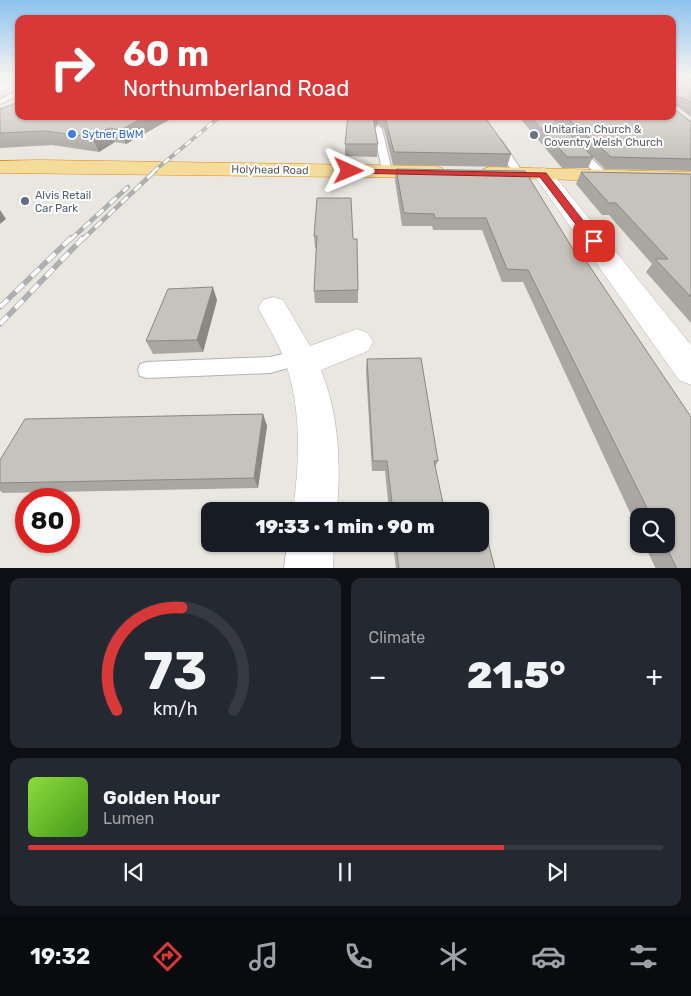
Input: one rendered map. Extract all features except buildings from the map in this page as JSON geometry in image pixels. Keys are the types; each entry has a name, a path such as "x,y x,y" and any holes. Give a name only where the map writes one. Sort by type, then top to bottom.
{"highway":[{"name":"Holyhead Road","path":"0,168 38,166 691,178"}],"street":[{"path":"531,174 691,370"},
{"path":"273,308 301,360 314,405 319,457 316,502"},
{"path":"301,360 357,342"},
{"path":"308,568 310,552"}],"lane":[{"path":"378,129 388,172"},
{"path":"493,135 531,174"},
{"path":"570,143 604,176"},
{"path":"147,370 270,365 301,360"}],"railway":[{"path":"153,172 216,120"},
{"path":"82,240 155,171"},
{"path":"70,240 128,187"},
{"path":"0,307 71,238"},
{"path":"0,324 83,238"}],"place":[{"name":"Sytner BWM","path":"72,134"},
{"name":"Unitarian Church & Coventry Welsh Church","path":"534,135"},
{"name":"Alvis Retail Car Park","path":"25,201"}],"route":[{"path":"349,171 543,174 594,241"}]}
